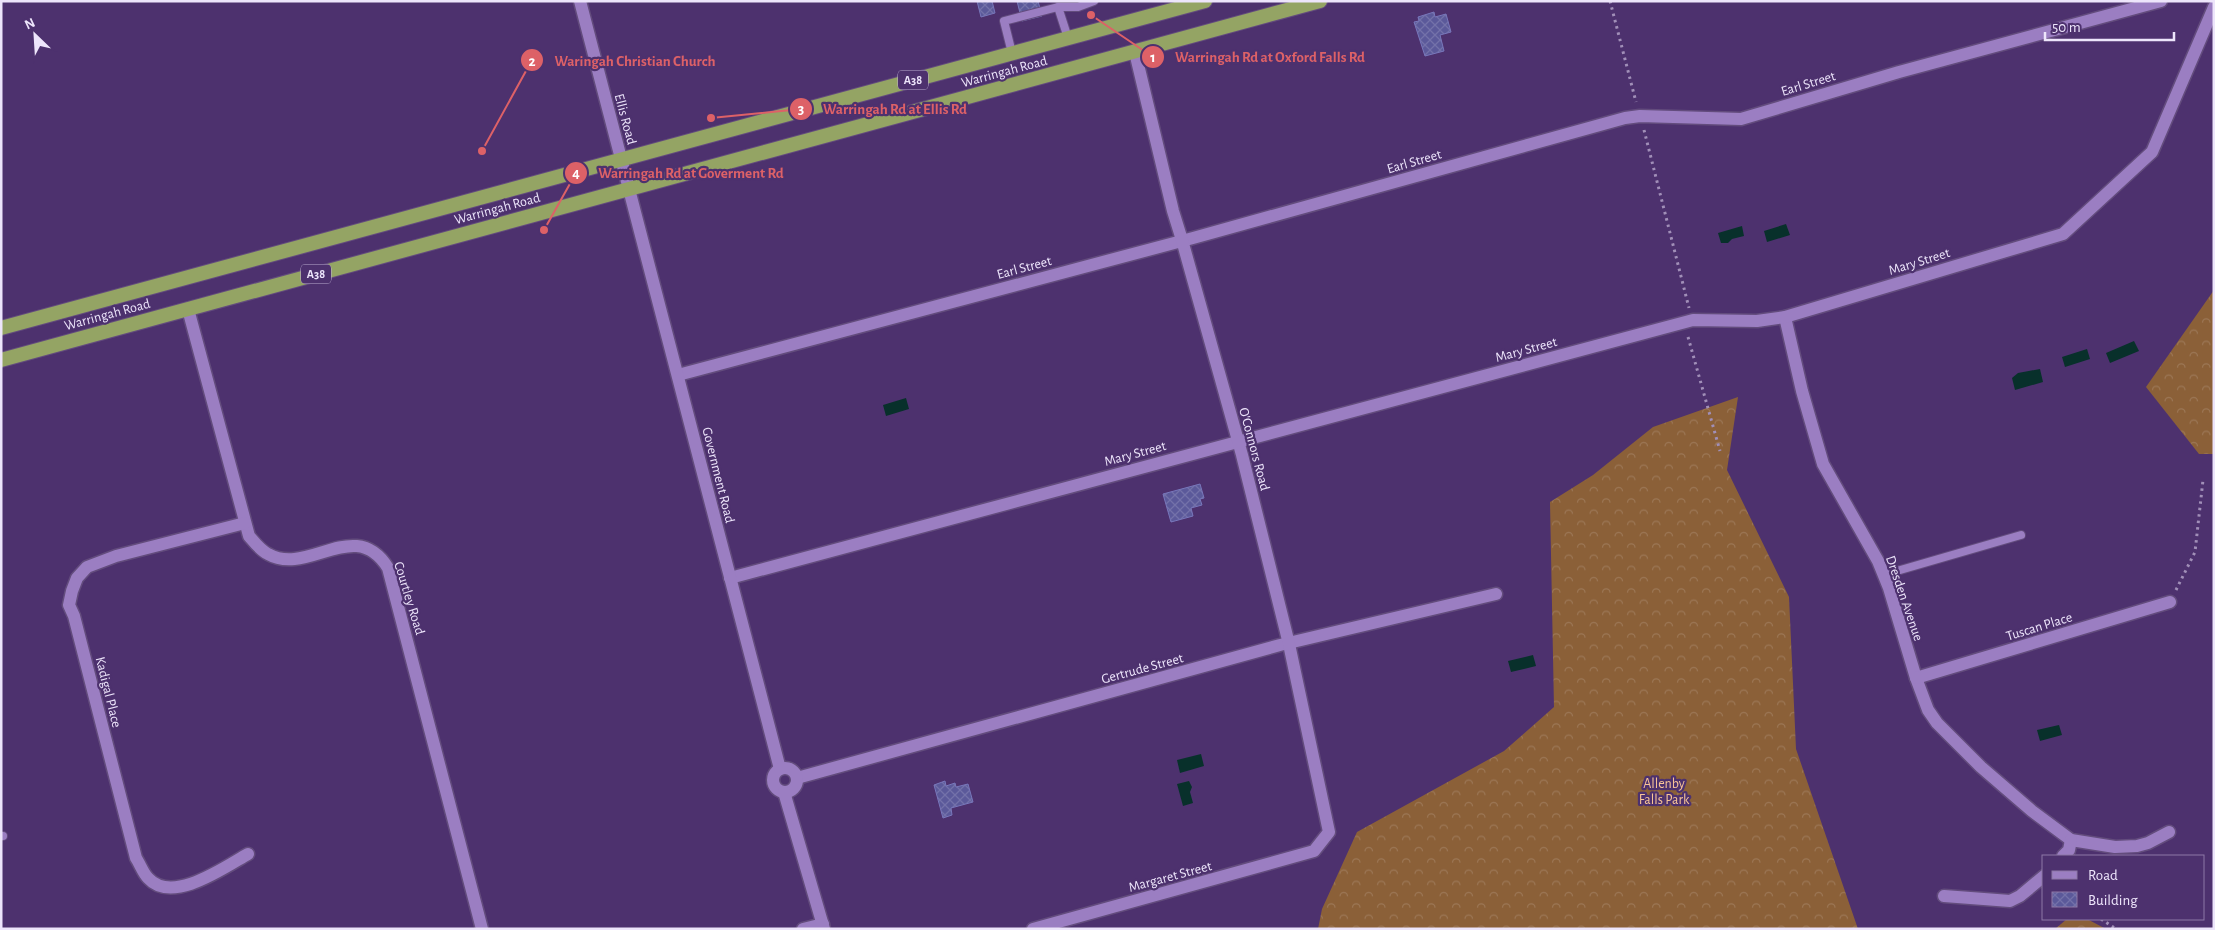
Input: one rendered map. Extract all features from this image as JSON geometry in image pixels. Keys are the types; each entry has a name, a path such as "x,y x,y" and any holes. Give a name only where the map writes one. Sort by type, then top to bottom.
{"highway":[{"name":"Warringah Road","path":"1,360 1320,1"},
{"name":"Warringah Road","path":"1,328 1200,2"}],"street":[{"name":"Ellis Road","path":"580,1 630,189"},
{"name":"Earl Street","path":"678,375 1182,240 1625,118 1640,116 1742,119 1899,72 2161,1"},
{"name":"Mary Street","path":"730,578 1688,321 1757,321 1785,317 2063,234 2152,152 2214,8"},
{"name":"O'Connors Road","path":"1135,52 1172,211 1182,240 1238,441 1289,644 1329,832 1314,851"},
{"name":"Government Road","path":"630,189 780,769"},
{"name":"Courtley Road","path":"188,309 249,536 258,547 270,555 287,559 352,545 366,547 377,554 388,568 482,929"},
{"name":"Dresden Avenue","path":"1785,317 1802,391 1823,464 1878,561 1916,678 1928,710 1937,723 1955,743 2032,811 2071,840 2115,847 2136,846 2148,843 2169,832"},
{"name":"Kadigal Place","path":"245,523 116,556 87,567 77,578 69,605 74,616 136,858 149,880 163,886 179,889 248,854"},
{"name":"Gertrude Street","path":"797,778 1280,645 1496,594"},
{"name":"Tuscan Place","path":"1916,678 2170,602"},
{"path":"780,769 791,769 797,778 794,788 784,792 778,790 774,785 775,773 780,769"},
{"path":"784,792 823,926 803,929"},
{"path":"2064,855 2069,850 2071,840"},
{"name":"Margaret Street","path":"1033,929 1314,851"},
{"path":"1944,896 2010,901 2020,896 2042,878"}],"lane":[{"path":"1012,53 1004,21 1058,7 1078,7 1094,1"},
{"path":"1058,7 1068,38"},
{"path":"1883,575 2022,535"}],"path":[{"path":"1610,1 1640,116 1720,451"},
{"path":"2170,602 2195,552 2203,480"},
{"path":"2102,920 2116,929"}],"green space":[{"path":"2214,290 2214,454 2199,454 2146,387"},
{"name":"Allenby Falls Park","path":"1738,397 1727,470 1789,597 1796,749 1858,929 1318,929 1322,909 1357,832 1504,751 1554,707 1550,502 1593,475 1653,427"},
{"path":"2066,920 2089,920 2106,929 2055,929"}],"shaded area":[{"path":"1786,224 1790,235 1767,242 1764,231"},
{"path":"1742,226 1744,236 1732,239 1728,243 1721,243 1718,233"},
{"path":"2134,341 2139,351 2110,363 2106,353"},
{"path":"2087,349 2090,359 2065,367 2062,357"},
{"path":"2040,369 2043,382 2015,390 2012,378 2018,373"},
{"path":"906,398 909,409 886,416 883,405"},
{"path":"1533,655 1536,666 1511,672 1508,661"},
{"path":"2059,725 2062,735 2040,741 2037,730"},
{"path":"1201,754 1204,766 1180,773 1177,760"},
{"path":"1189,781 1192,787 1190,792 1193,803 1183,806 1177,784"}],"building":[{"path":"977,1 992,1 995,13 981,17"},
{"path":"1017,1 1038,1 1042,16 1022,21"},
{"path":"1434,12 1435,17 1446,14 1451,32 1440,35 1444,51 1425,56 1414,22 1419,21 1418,17"},
{"path":"1200,484 1204,498 1200,499 1202,505 1191,508 1193,516 1171,522 1163,494"},
{"path":"945,781 946,786 955,783 956,787 968,784 973,802 951,808 952,815 943,818 934,785"}],"place":[{"name":"Warringah Rd at Oxford Falls Rd","path":"1091,15"},
{"name":"Warringah Rd at Ellis Rd","path":"711,118"},
{"name":"Waringah Christian Church","path":"482,151"},
{"name":"Warringah Rd at Goverment Rd","path":"544,230"}]}
